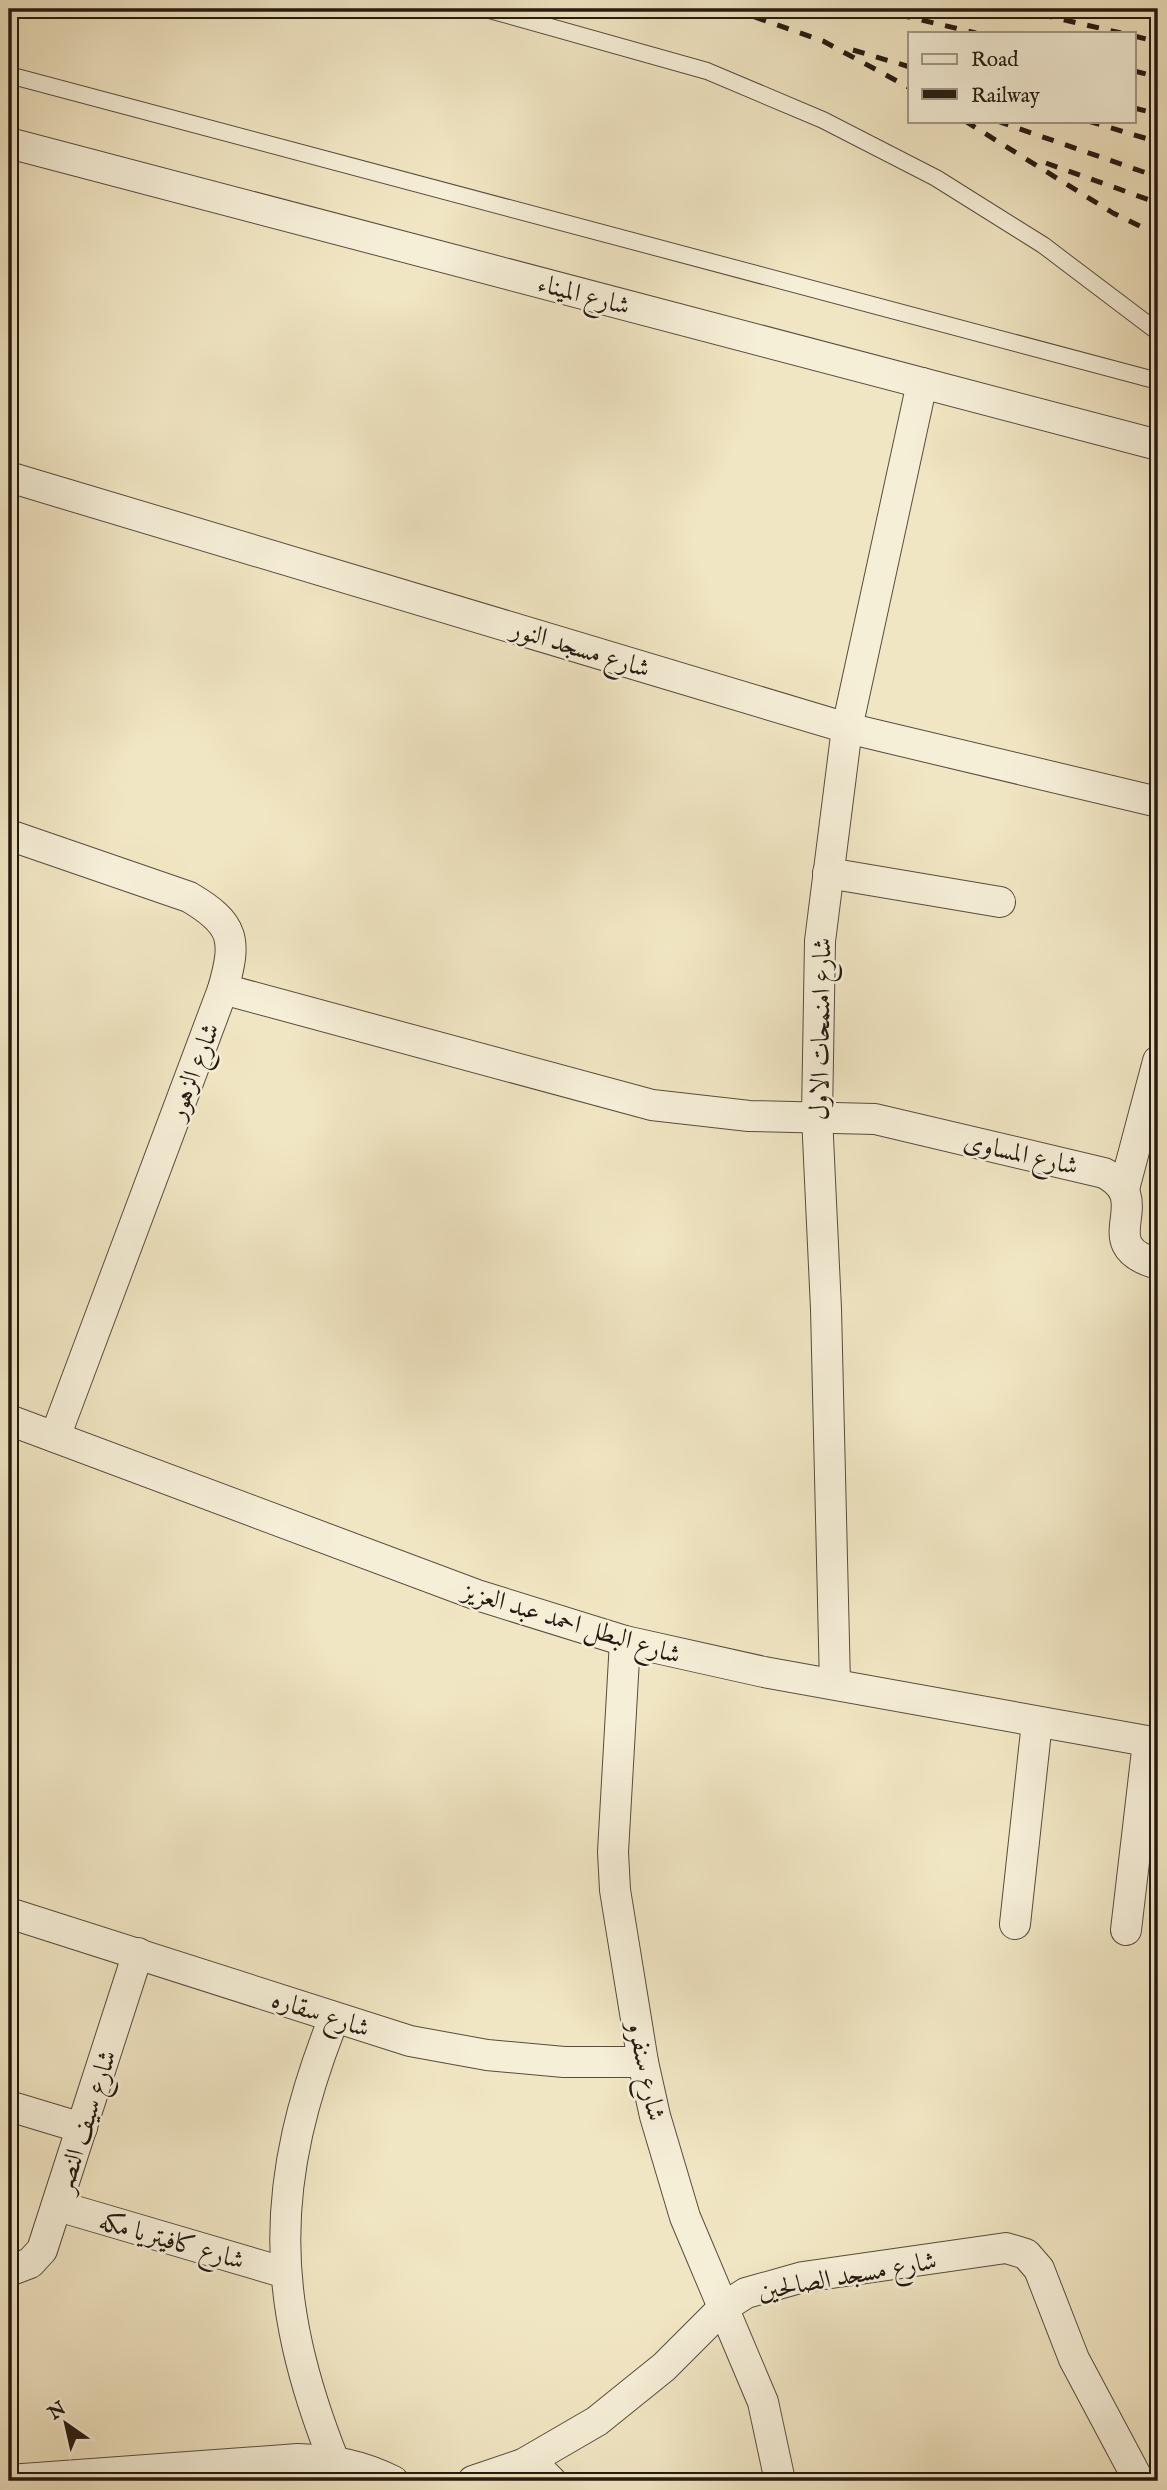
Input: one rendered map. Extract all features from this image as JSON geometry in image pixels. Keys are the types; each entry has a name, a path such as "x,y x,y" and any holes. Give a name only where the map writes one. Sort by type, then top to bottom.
{"street":[{"name":"شارع الميناء","path":"9,143 1158,446"},
{"name":"شارع امنمحات الاول","path":"835,1684 826,1309 817,1116 821,941 847,728 922,383"},
{"name":"شارع مسجد النور","path":"9,477 847,728 1158,802"},
{"name":"شارع الزهور","path":"9,835 189,897 216,912 231,934 232,960 223,989 55,1437"},
{"path":"828,873 1000,902"},
{"name":"شارع المساوى","path":"223,989 652,1105 749,1116 875,1119 1083,1168 1116,1179 1124,1189"},
{"path":"1158,1061 1124,1189 1128,1200 1124,1235 1127,1246 1134,1255 1158,1264"},
{"name":"شارع البطل احمد عبد العزيز","path":"9,1420 477,1595 625,1641 694,1658 1153,1742"},
{"name":"شارع سنفرو","path":"625,1641 612,1852 615,1890 643,2062 662,2143 685,2217 763,2402 780,2481"},
{"path":"1015,1924 1037,1722"},
{"path":"1126,1930 1153,1742"},
{"name":"شارع سقاره","path":"9,1913 410,2041 486,2054 564,2062 643,2062"},
{"name":"شارع سيف النصر","path":"9,2271 30,2263 42,2250 138,1952"},
{"path":"334,2018 310,2079 294,2143 286,2207 286,2273 297,2350 310,2400 334,2460"},
{"path":"9,2106 82,2128"},
{"name":"شارع كافيتريا مكه","path":"58,2207 286,2273"},
{"name":"شارع مسجد الصالحين","path":"473,2481 523,2464 561,2444 632,2395 724,2307 746,2293 803,2277 997,2249 1016,2250 1034,2260 1074,2359 1139,2481"},
{"path":"9,2480 119,2476 298,2459 334,2460 364,2467 393,2481"},
{"path":"523,2464 541,2471 551,2481"}],"lane":[{"path":"486,9 706,71 823,120 936,178 1043,245 1158,332"},
{"path":"9,75 1158,381"}],"railway":[{"path":"732,9 823,41 908,87"},
{"path":"875,9 972,32"},
{"path":"1017,9 1117,32"},
{"path":"1136,36 1158,42"},
{"path":"853,50 908,66"},
{"path":"1136,72 1158,77"},
{"path":"1136,108 1158,114"},
{"path":"967,122 1113,213 1158,235"},
{"path":"1000,122 1158,177"},
{"path":"1091,122 1158,142"},
{"path":"1046,163 1158,203"}]}
